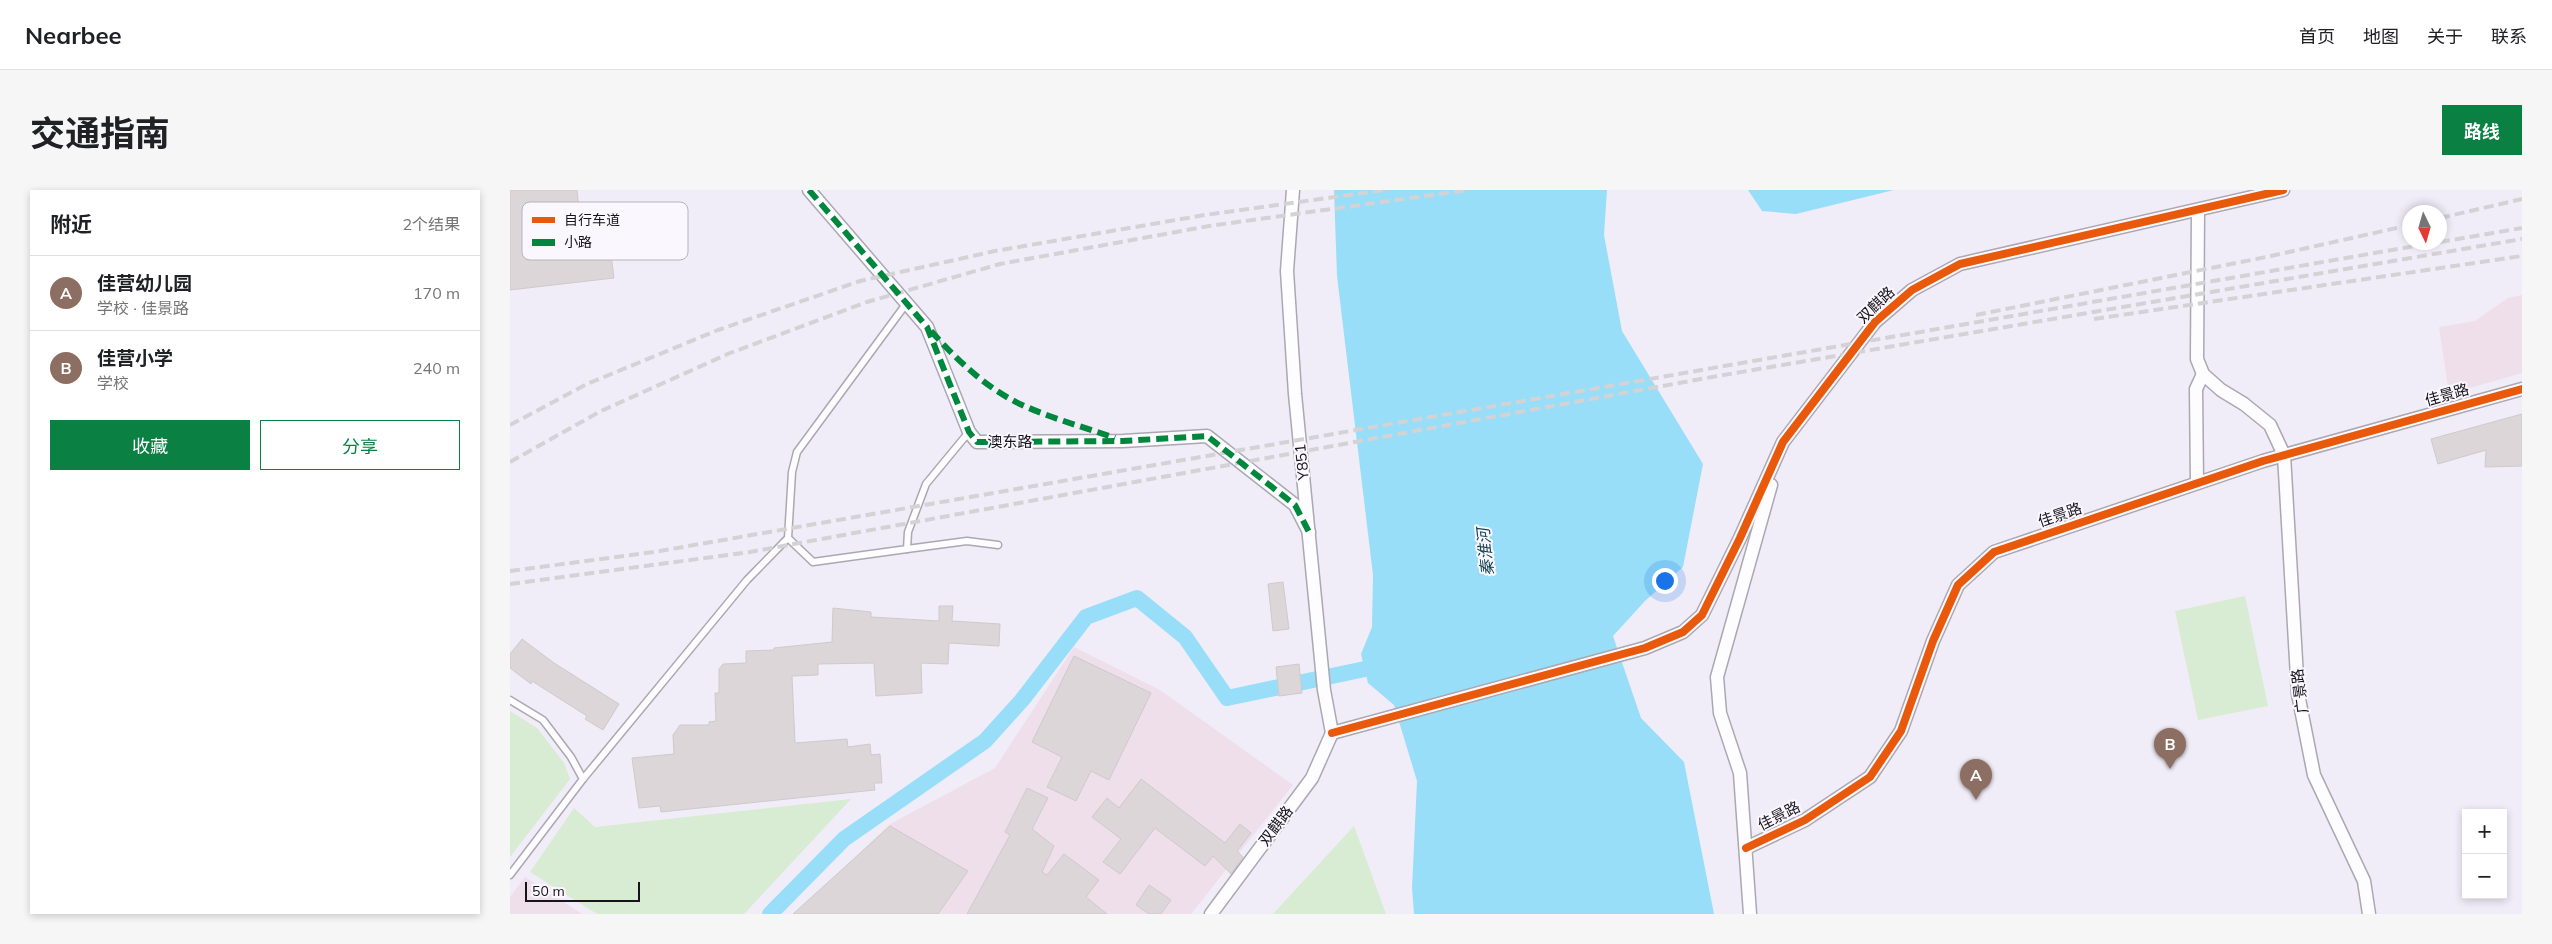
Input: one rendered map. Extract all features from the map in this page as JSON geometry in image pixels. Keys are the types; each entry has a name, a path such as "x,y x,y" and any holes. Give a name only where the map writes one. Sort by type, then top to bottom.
{"street":[{"name":"澳东路","path":"809,190 927,328 969,432 977,442 1123,441 1207,436 1295,505 1309,532"},
{"name":"Y851","path":"1293,190 1287,272 1296,394 1324,690 1332,734"},
{"name":"双麒路","path":"1211,914 1312,778 1332,734 1645,648 1683,632 1702,615 1740,538 1783,442 1875,322 1912,290 1960,264 2283,190"},
{"path":"2198,211 2197,359 2203,374 2220,390 2244,404 2270,425 2284,455"},
{"path":"2197,483 2196,389 2203,374"},
{"name":"佳景路","path":"1746,848 1805,820 1870,777 1901,731 1933,641 1958,585 1994,552 2284,455 2522,389"},
{"path":"1750,914 1740,773 1720,713 1717,676 1783,442"},
{"name":"广景路","path":"2284,455 2300,703 2314,775 2364,881 2369,914"}],"lane":[{"path":"510,875 583,779 747,580 788,538 792,472 797,452 906,304"},
{"path":"907,549 908,532 926,484 969,432"},
{"path":"788,538 813,562 967,541 998,545"},
{"path":"510,700 542,720 571,757 583,779"}],"shaded area":[{"path":"2522,295 2522,373 2449,394 2439,327 2475,321 2508,298"},
{"path":"1074,647 1160,690 1293,785 1191,914 795,914 890,824 995,768"},
{"path":"525,877 582,914 510,914 510,897"}],"green space":[{"path":"2245,596 2268,706 2198,720 2175,611"},
{"path":"510,711 537,728 564,763 570,779 510,857"},
{"path":"851,799 744,914 597,914 530,872 574,808 595,827"},
{"path":"1354,826 1386,914 1273,914"}],"water":[{"name":"秦淮河","path":"1334,190 1607,190 1604,235 1622,331 1703,464 1683,567 1645,601 1613,636 1641,718 1684,762 1714,914 1414,914 1412,888 1417,781 1394,705 1368,683 1361,654 1372,627 1373,575 1337,276"},
{"path":"1748,190 1894,190 1796,214 1762,211"}],"building":[{"path":"510,190 577,190 578,202 522,202 522,260 612,260 614,278 510,290"},
{"path":"2522,414 2522,466 2485,467 2486,450 2438,464 2431,439"},
{"path":"1283,582 1289,629 1273,631 1268,584"},
{"path":"939,606 953,606 952,621 1000,624 999,646 949,643 948,664 921,663 922,693 876,696 874,663 818,664 818,675 792,676 795,743 847,739 848,747 870,744 871,755 880,754 882,783 874,783 875,790 661,812 660,806 639,808 632,758 674,754 673,735 680,725 709,725 709,722 716,721 715,693 719,693 719,669 723,664 746,663 746,651 774,650 774,648 832,642 833,608 871,612 871,617 939,621"},
{"path":"522,639 554,663 619,704 603,730 585,719 587,716 532,681 531,684 510,668 510,654"},
{"path":"1074,656 1151,693 1109,780 1091,771 1076,801 1047,787 1062,757 1032,742"},
{"path":"1299,664 1302,693 1279,696 1276,667"},
{"path":"1141,779 1225,843 1240,824 1251,833 1237,851 1243,857 1231,874 1213,856 1205,866 1155,828 1120,874 1103,862 1121,839 1092,817 1107,798 1119,808"},
{"path":"1027,788 1048,798 1032,829 1054,846 1042,872 1047,875 1064,854 1099,880 1086,897 1107,914 967,914 1010,835 1005,832"},
{"path":"890,826 968,871 938,914 793,914"},
{"path":"1149,885 1171,900 1161,914 1149,914 1136,905"}],"waterway":[{"path":"770,914 844,839 985,741 1022,700 1086,617 1137,598 1185,637 1227,698 1365,669"}],"railway":[{"path":"510,425 587,384 718,330 860,281 995,251 1205,215 1385,190"},
{"path":"510,462 601,411 730,353 867,302 1000,264 1209,226 1468,190"},
{"path":"2447,216 2522,199"},
{"path":"1976,315 2271,256 2402,227"},
{"path":"2447,241 2522,228"},
{"path":"510,584 750,552 1712,377 2522,239"},
{"path":"510,571 654,552 2402,248"},
{"path":"2094,319 2522,256"}],"marked path":[{"path":"809,190 927,327 969,432 977,442 1123,441 1207,436 1295,505 1309,532"},
{"path":"931,331 964,365 1001,394 1040,412 1115,438"}],"cycle path":[{"path":"1332,733 1645,648 1683,632 1702,615 1740,538 1783,442 1875,322 1912,290 1960,264 2283,190"},
{"path":"1746,848 1805,820 1870,777 1901,731 1933,641 1958,585 1994,552 2263,461 2522,389"}],"place":[{"name":"佳营小学","path":"2170,769"},
{"name":"佳营幼儿园","path":"1976,800"}]}
